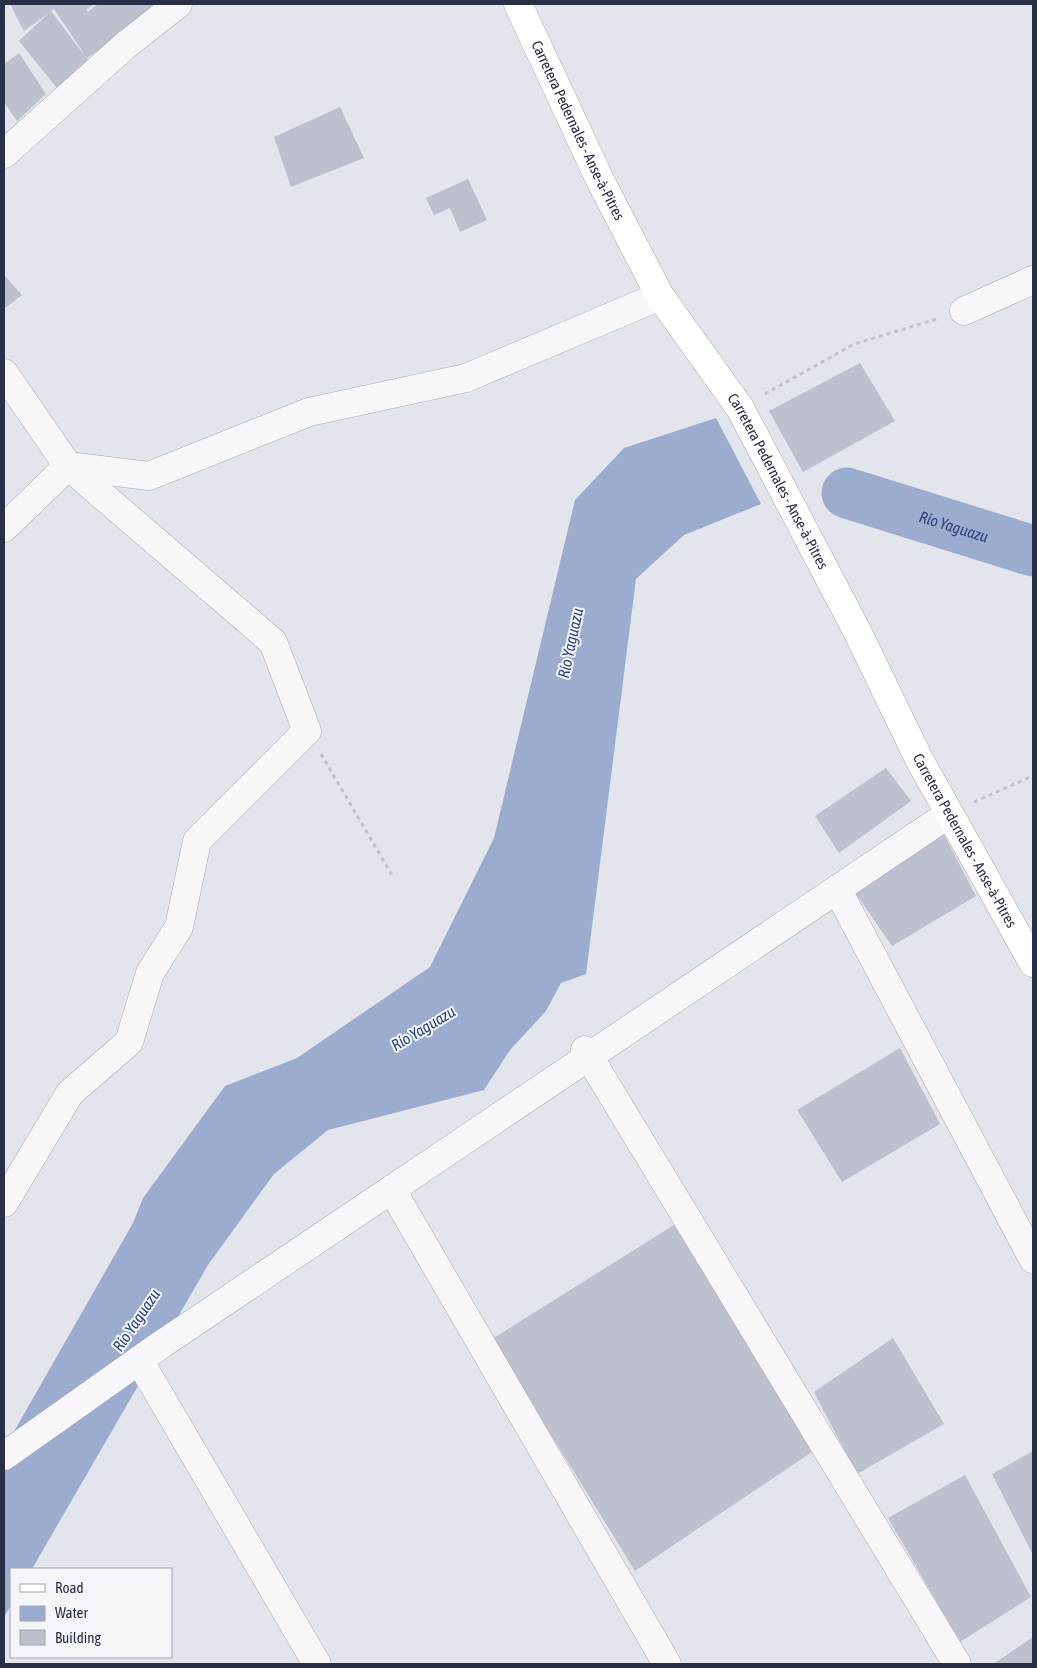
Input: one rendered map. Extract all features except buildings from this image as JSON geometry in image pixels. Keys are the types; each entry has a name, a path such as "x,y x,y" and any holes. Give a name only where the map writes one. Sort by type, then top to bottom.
{"main road":[{"name":"Carretera Pedernales - Anse-à-Pitres","path":"518,4 600,180 660,296 740,408 856,630 920,761 1033,963"}],"street":[{"path":"4,154 127,44 178,4"},
{"path":"964,311 1033,280"},
{"path":"68,466 149,476 309,412 466,378 660,296"},
{"path":"4,373 68,466 273,642 307,731 197,841 179,927 150,973 129,1042 70,1094 4,1203"},
{"path":"4,528 68,466"},
{"path":"4,1456 139,1360 949,814"},
{"path":"837,889 1023,1216 1033,1259"},
{"path":"585,1050 957,1664"},
{"path":"392,1190 668,1664"},
{"path":"139,1360 317,1664"}],"path":[{"path":"740,408 854,344 964,311"},
{"path":"307,731 392,875"},
{"path":"949,814 1028,778 1033,779"}],"water":[{"path":"716,418 761,504 684,535 636,579 586,974 561,983 546,1011 510,1050 484,1090 328,1130 274,1174 208,1265 33,1568 10,1568 10,1607 4,1617 4,1449 133,1223 143,1198 225,1086 297,1058 430,967 494,838 575,500 624,448"}],"waterway":[{"name":"Río Yaguazu","path":"847,493 1033,551"}]}
